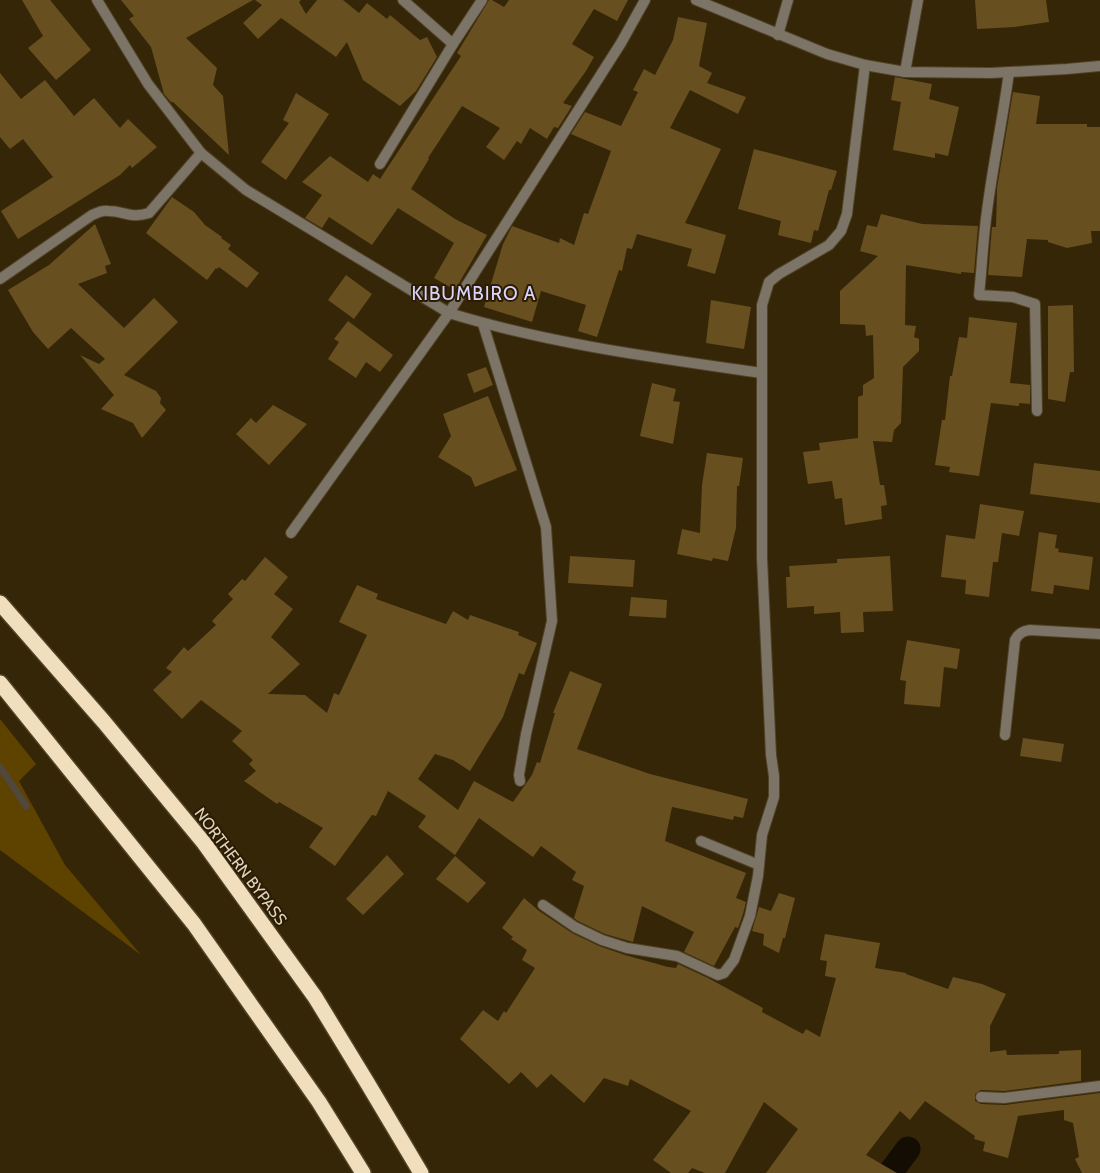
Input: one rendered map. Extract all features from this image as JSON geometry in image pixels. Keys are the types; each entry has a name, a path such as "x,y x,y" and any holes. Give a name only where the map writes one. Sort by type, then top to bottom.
{"highway":[{"name":"NORTHERN BYPASS","path":"0,603 104,722 204,843 315,997 421,1173"},
{"path":"0,683 194,924 319,1102 363,1173"}],"street":[{"path":"98,0 148,84 201,153 254,195 449,313 483,324 614,352 762,374"},
{"path":"403,0 453,44"},
{"path":"380,164 482,0"},
{"path":"291,532 449,313 616,51 645,0"},
{"path":"696,0 778,35 865,66 905,72 1010,72 1068,70 1100,66"},
{"path":"778,35 788,0"},
{"path":"905,72 918,0"},
{"path":"543,905 575,927 602,940 627,948 677,956 718,974 724,973 734,960 746,930 754,902 762,835 774,798 762,558 762,305 769,282 779,274 829,245 835,240 844,224 865,66"},
{"path":"1010,72 986,213 979,295 1013,297 1035,304 1037,411"},
{"path":"0,279 92,215 108,210 131,216 149,213 201,153"},
{"path":"483,324 546,527 552,621 526,734 519,775 520,781"},
{"path":"1005,735 1015,640 1018,634 1025,630 1030,630 1100,634"},
{"path":"702,841 759,865"},
{"path":"982,1097 1004,1098 1100,1086"}],"shaded area":[{"path":"0,719 36,764 19,781 65,865 141,955 0,850"}],"building":[{"path":"22,0 50,0 91,50 56,80 28,48 43,36"},
{"path":"121,0 253,0 186,38 217,68 213,85 223,96 229,155 164,94 151,47 129,19 134,16"},
{"path":"255,0 301,0 299,2 306,14 317,0 343,0 359,13 367,3 387,19 390,15 420,40 427,37 437,57 416,91 400,106 363,80 347,42 336,57 281,18 258,39 243,23 262,5"},
{"path":"489,0 504,7 509,0 628,0 617,21 594,9 572,44 594,57 563,103 572,106 558,128 554,127 547,139 530,128 521,144 517,141 504,160 486,147 500,128 462,106 428,158 411,189 455,219 487,235 455,290 434,278 454,243 398,208 372,245 329,217 322,228 305,218 322,195 302,182 330,156 368,182 373,174 380,179 461,56 457,53"},
{"path":"975,0 1046,0 1049,22 1015,27 977,29"},
{"path":"678,17 707,23 699,66 712,73 707,83 746,97 738,114 690,90 670,128 721,149 685,223 726,235 715,274 687,266 692,249 637,234 632,249 627,248 622,271 619,270 597,337 578,331 586,305 541,291 532,322 484,307 503,244 512,226 559,243 560,238 574,245 584,213 588,214 611,151 571,134 585,112 621,126 638,92 633,90 644,69 655,75 673,40"},
{"path":"0,73 21,99 45,80 74,116 94,98 120,128 128,119 157,147 132,168 130,165 120,175 18,239 1,211 53,177 23,139 10,149 0,137"},
{"path":"895,77 932,84 929,99 959,107 948,156 935,153 935,158 893,150 901,102 891,100"},
{"path":"1013,92 1040,96 1036,124 1087,124 1087,127 1100,127 1100,231 1091,231 1092,243 1067,248 1048,242 1048,240 1027,239 1022,277 988,275 992,227 996,227 997,188"},
{"path":"296,93 329,114 286,180 261,162 289,123 283,120"},
{"path":"754,149 837,171 831,190 829,190 818,231 814,230 811,243 778,235 781,221 738,209"},
{"path":"172,197 194,212 205,225 231,245 228,249 259,273 247,288 219,267 216,268 207,280 146,233"},
{"path":"881,214 922,224 978,226 974,273 961,272 961,274 906,265 905,325 916,326 914,337 919,339 919,351 903,367 901,423 894,430 892,442 873,441 880,485 884,485 887,505 881,506 882,519 845,525 842,498 835,499 832,481 808,484 803,452 820,450 819,443 858,438 858,397 863,395 863,385 874,378 873,335 866,336 865,325 840,324 840,291 878,256 860,251 867,225 877,227"},
{"path":"95,224 111,264 105,266 107,273 78,284 124,328 154,298 178,322 124,375 156,391 161,398 160,403 166,410 142,438 133,423 101,409 114,395 80,355 99,364 105,359 71,328 48,349 33,332 8,290 49,265"},
{"path":"346,275 372,294 354,319 328,300"},
{"path":"711,300 751,307 744,349 706,343"},
{"path":"1073,305 1074,372 1070,372 1065,402 1048,399 1048,306"},
{"path":"969,317 1017,323 1010,383 1030,385 1030,404 1019,403 1019,406 991,403 979,476 949,472 950,467 935,465 942,420 945,420 950,376 952,376 959,337 967,338"},
{"path":"348,321 393,355 380,372 366,362 356,378 328,359 339,342 334,339"},
{"path":"486,367 493,385 474,393 467,374"},
{"path":"652,383 676,389 673,401 680,402 673,444 640,436"},
{"path":"488,396 517,470 475,487 471,477 438,457 451,436 443,414"},
{"path":"273,405 307,424 269,465 236,434 251,418 256,423"},
{"path":"707,453 743,458 739,486 737,486 736,528 728,561 713,558 712,561 677,554 682,529 700,533 702,485"},
{"path":"1034,463 1100,471 1100,503 1030,494"},
{"path":"980,504 1024,511 1019,536 1002,533 998,562 993,562 989,597 965,594 966,580 941,577 946,535 975,539"},
{"path":"1039,532 1057,535 1055,548 1059,549 1058,552 1093,557 1089,590 1054,585 1053,594 1031,591"},
{"path":"570,556 635,560 633,587 568,583"},
{"path":"890,556 893,611 863,612 864,632 841,633 840,612 814,614 814,606 787,608 786,577 790,577 789,566 837,563 837,559"},
{"path":"265,557 288,577 274,594 293,609 271,637 300,664 268,694 305,695 327,713 334,693 339,695 367,635 339,622 357,585 378,594 376,599 446,624 453,611 468,620 470,615 519,632 518,635 537,643 524,675 519,673 503,717 470,771 453,760 435,754 418,779 458,810 474,781 513,802 532,775 537,762 540,763 555,713 553,713 570,671 602,684 577,749 650,774 748,799 743,818 734,816 733,820 672,807 665,841 746,873 736,898 746,902 743,914 738,928 735,927 714,966 684,952 694,932 642,906 633,942 605,934 578,921 574,918 584,886 572,880 576,872 541,846 533,857 479,818 455,855 418,827 426,816 388,791 376,816 372,815 335,866 309,847 323,828 279,802 277,804 244,781 256,771 249,764 253,760 232,741 242,731 201,700 182,719 153,690 172,672 166,668 184,647 188,651 216,625 212,621 233,599 228,594 242,579 245,581"},
{"path":"631,597 667,600 666,618 629,616"},
{"path":"907,640 960,649 957,669 944,667 940,707 904,704 906,681 900,680"},
{"path":"1023,738 1064,744 1061,762 1020,756"},
{"path":"387,855 404,874 363,915 346,899"},
{"path":"455,856 486,883 468,903 436,879"},
{"path":"779,893 795,898 785,938 783,938 779,953 763,945 764,934 752,931 759,907 771,911"},
{"path":"524,898 539,911 572,933 599,946 625,955 668,967 676,968 678,964 763,1008 762,1012 803,1034 806,1029 820,1037 836,978 825,976 827,961 820,960 825,934 880,943 875,968 906,973 948,989 953,977 982,984 1006,994 990,1026 990,1052 1006,1050 1007,1055 1059,1054 1059,1051 1081,1050 1081,1081 1004,1091 981,1090 975,1094 975,1101 981,1104 1005,1105 1100,1093 1100,1173 1082,1173 1075,1159 1079,1157 1073,1123 1064,1120 1064,1110 1018,1116 1008,1158 983,1151 985,1142 974,1139 975,1136 925,1101 910,1120 900,1111 866,1155 897,1173 766,1173 798,1129 764,1102 725,1173 705,1173 692,1168 688,1173 671,1173 653,1160 691,1111 630,1079 628,1086 604,1078 584,1103 551,1074 537,1088 521,1072 509,1084 460,1039 483,1010 498,1021 504,1011 506,1013 535,968 522,960 527,950 511,939 513,937 502,928"}],"waterway":[{"path":"0,767 26,806"},
{"path":"890,1173 908,1149"}],"district":[{"name":"KIBUMBIRO A","path":"474,293"}]}
